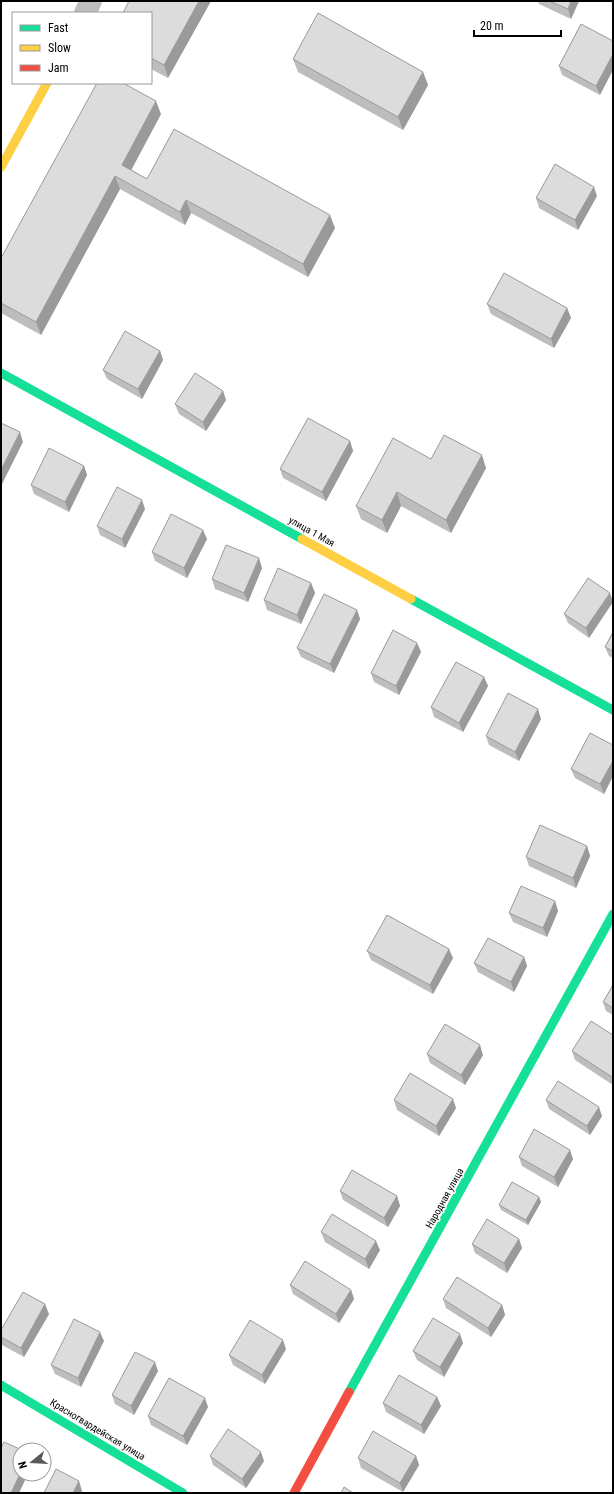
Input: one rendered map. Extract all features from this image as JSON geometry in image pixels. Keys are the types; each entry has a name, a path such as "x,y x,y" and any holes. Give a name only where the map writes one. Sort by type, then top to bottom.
{"street":[{"path":"86,12 91,1"},
{"path":"1,167 46,84"},
{"name":"улица 1 Мая","path":"1,373 613,710"},
{"name":"Народная улица","path":"294,1493 613,914"},
{"name":"Красногвардейская улица","path":"1,1384 183,1493"}],"building":[{"path":"129,1 199,1 164,65 152,59 152,12 124,12"},
{"path":"549,1 571,1 568,9"},
{"path":"318,13 423,72 398,117 293,59"},
{"path":"581,24 613,41 613,54 596,86 559,66"},
{"path":"96,84 125,84 156,101 122,165 147,179 174,129 330,215 303,264 186,200 180,212 115,176 36,322 1,303 1,258"},
{"path":"555,164 594,187 575,220 536,198"},
{"path":"504,273 567,308 551,339 487,304"},
{"path":"125,331 160,351 138,389 103,370"},
{"path":"195,373 223,391 203,422 175,404"},
{"path":"308,418 350,441 322,492 280,469"},
{"path":"1,423 20,432 1,470"},
{"path":"444,435 482,455 446,520 397,492 382,520 356,506 393,438 431,459"},
{"path":"49,448 84,466 65,502 31,485"},
{"path":"117,487 142,500 122,539 97,526"},
{"path":"171,514 203,530 184,568 152,552"},
{"path":"226,545 259,558 244,593 212,579"},
{"path":"278,568 311,583 297,615 264,600"},
{"path":"588,578 610,593 586,628 564,614"},
{"path":"324,594 357,610 330,664 297,648"},
{"path":"393,630 417,643 396,686 371,673"},
{"path":"613,632 613,651 605,647"},
{"path":"456,662 484,677 459,723 431,707"},
{"path":"508,693 538,709 515,752 486,736"},
{"path":"590,733 613,745 613,761 600,784 571,769"},
{"path":"540,825 587,846 573,878 526,857"},
{"path":"521,886 555,901 543,928 509,913"},
{"path":"387,915 449,949 430,985 367,951"},
{"path":"488,938 524,957 511,982 474,963"},
{"path":"613,985 613,1008 603,1002"},
{"path":"591,1021 613,1035 612,1077 572,1051"},
{"path":"445,1024 480,1045 461,1075 427,1054"},
{"path":"410,1073 453,1099 436,1126 394,1100"},
{"path":"558,1081 599,1107 587,1126 546,1100"},
{"path":"534,1129 570,1150 554,1177 519,1157"},
{"path":"352,1170 397,1196 384,1218 340,1191"},
{"path":"512,1182 539,1197 526,1220 499,1205"},
{"path":"332,1214 376,1241 365,1259 321,1232"},
{"path":"487,1219 519,1239 504,1263 472,1244"},
{"path":"305,1261 351,1290 336,1314 290,1285"},
{"path":"457,1277 502,1305 488,1328 443,1299"},
{"path":"23,1292 45,1304 21,1348 1,1337 1,1330"},
{"path":"433,1318 460,1334 440,1367 413,1351"},
{"path":"74,1319 100,1332 78,1378 51,1365"},
{"path":"250,1320 283,1340 262,1375 229,1355"},
{"path":"135,1352 155,1362 131,1406 112,1395"},
{"path":"399,1375 437,1397 421,1425 383,1403"},
{"path":"169,1378 205,1398 183,1436 148,1416"},
{"path":"228,1429 261,1452 242,1479 210,1456"},
{"path":"373,1431 416,1456 400,1483 358,1458"},
{"path":"4,1442 12,1446 12,1482 16,1482 11,1493 1,1493 1,1448"},
{"path":"56,1469 79,1481 73,1493 44,1493 50,1482 52,1482 52,1477"},
{"path":"344,1487 353,1493 341,1493"}],"traffic: fast":[{"path":"1,373 302,539"},
{"path":"411,599 613,710"},
{"path":"349,1392 613,914"},
{"path":"1,1385 183,1493"}],"traffic: slow":[{"path":"1,167 46,84"},
{"path":"302,539 411,599"}],"traffic: jam":[{"path":"294,1493 349,1392"}]}
